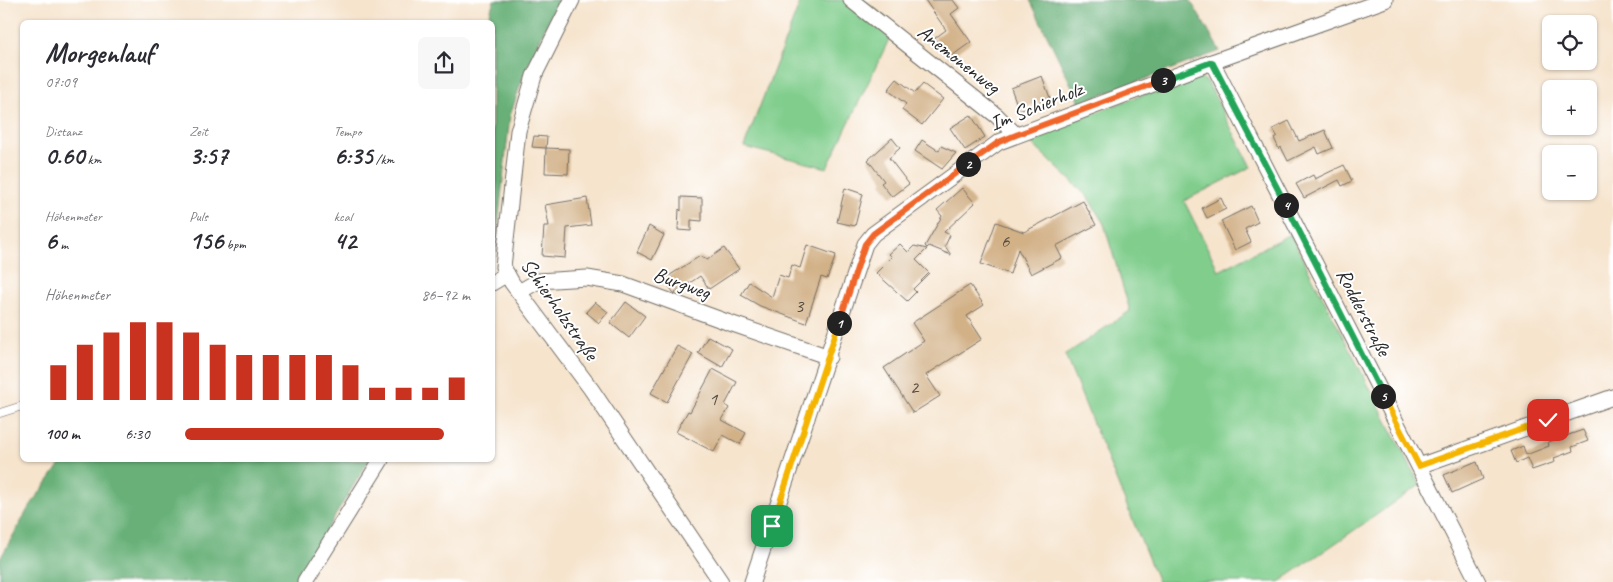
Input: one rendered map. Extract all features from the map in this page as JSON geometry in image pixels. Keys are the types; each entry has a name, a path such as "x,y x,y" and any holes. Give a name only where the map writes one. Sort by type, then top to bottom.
{"street":[{"name":"Schierholzstraße","path":"572,0 534,76 518,131 503,263 507,274 519,292 591,389 721,582"},
{"name":"Anemonenweg","path":"851,0 997,116 1016,135"},
{"name":"Im Schierholz","path":"752,582 865,244 873,234 999,142 1212,62 1385,0"},
{"name":"Rodderstraße","path":"1212,62 1478,582"},
{"path":"495,280 507,274"},
{"name":"Burgweg","path":"519,292 538,281 587,278 623,284 828,357"},
{"path":"1419,466 1613,396"},
{"path":"305,582 381,462"}],"lane":[{"path":"0,413 20,407"}],"green space":[{"path":"494,0 558,0 523,77 510,116 495,252 495,20 488,20"},
{"path":"801,0 863,0 896,25 827,168 744,147"},
{"path":"1030,0 1190,0 1220,51 1080,103"},
{"path":"1197,75 1208,83 1251,167 1184,201 1219,271 1290,234 1420,485 1279,582 1158,582 1065,355 1130,311 1104,224 1087,196 1026,138"},
{"path":"62,462 368,462 295,582 0,582 0,559 28,509"}],"building":[{"path":"925,0 953,0 959,8 951,14 971,42 949,58 935,38 946,30"},
{"path":"1042,76 1050,98 1019,110 1011,88"},
{"path":"897,79 915,93 923,84 943,99 922,125 902,110 906,104 888,90"},
{"path":"971,115 985,137 965,150 950,128"},
{"path":"1289,121 1299,141 1325,130 1333,148 1319,154 1316,147 1288,161 1281,147 1279,149 1274,138 1277,136 1273,129"},
{"path":"534,136 547,137 546,148 532,147"},
{"path":"892,138 900,148 889,158 909,184 892,197 881,183 884,181 868,160"},
{"path":"922,140 939,151 941,146 956,153 942,169 915,151"},
{"path":"546,148 569,149 568,174 545,173"},
{"path":"1344,165 1352,181 1342,186 1339,180 1304,198 1296,184 1313,175 1315,179"},
{"path":"845,188 863,194 855,226 837,222"},
{"path":"962,188 975,203 944,232 950,235 945,246 951,255 929,246 927,248 925,246 942,216 937,210"},
{"path":"681,197 702,198 702,221 691,220 691,231 678,230"},
{"path":"587,198 591,225 567,228 565,258 542,256 544,226 549,226 545,205"},
{"path":"1221,198 1226,209 1207,218 1202,208"},
{"path":"1083,201 1096,225 1056,246 1062,258 1031,274 1018,249 1010,274 981,264 996,222 1024,232"},
{"path":"1251,206 1258,222 1245,229 1251,242 1235,250 1221,221"},
{"path":"649,226 664,235 652,260 637,252"},
{"path":"900,244 908,252 914,246 927,249 916,260 929,273 913,289 916,292 907,301 876,273 892,257 889,254"},
{"path":"807,245 836,255 827,279 821,277 806,323 760,306 741,295 749,282 772,297 779,275 788,278 792,265 800,268"},
{"path":"724,248 739,269 709,289 700,276 675,293 664,279 700,256 707,260"},
{"path":"970,285 984,305 967,316 982,339 926,375 940,396 913,413 884,368 924,341 912,323"},
{"path":"595,302 608,312 599,323 586,312"},
{"path":"626,302 645,316 629,338 610,323"},
{"path":"708,336 732,349 722,367 698,353"},
{"path":"677,346 693,354 667,402 651,393"},
{"path":"713,369 737,382 725,405 729,408 722,420 746,433 740,444 723,435 714,452 676,432 688,411 690,412"},
{"path":"1583,430 1588,441 1572,447 1573,451 1554,458 1555,462 1532,470 1527,458 1516,463 1511,451 1523,446 1526,455 1549,446 1548,442"},
{"path":"1477,462 1483,479 1452,493 1444,475"}],"route":[{"path":"772,526 865,244 873,234 999,142 1212,62 1419,466 1548,420"}]}
